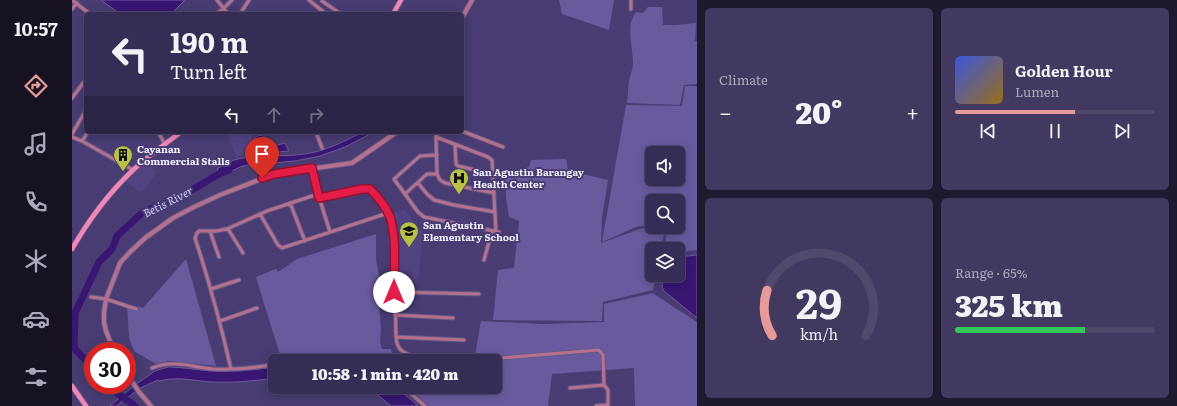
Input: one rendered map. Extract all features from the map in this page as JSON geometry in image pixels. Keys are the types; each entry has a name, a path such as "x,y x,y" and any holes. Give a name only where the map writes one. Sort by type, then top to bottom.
{"main road":[{"path":"394,12 401,0"},
{"path":"72,249 87,224 112,192 133,170 178,134"},
{"path":"72,386 86,406"}],"street":[{"path":"72,0 88,12"},
{"path":"217,0 227,12"},
{"path":"219,12 232,0"},
{"path":"241,12 249,0"},
{"path":"309,0 324,12"},
{"path":"464,14 472,0"},
{"path":"632,0 632,9"},
{"path":"318,7 323,1 338,12"},
{"path":"72,9 77,3"},
{"path":"72,98 84,82"},
{"path":"84,114 72,136 133,170"},
{"path":"464,133 503,147"},
{"path":"82,141 87,134"},
{"path":"159,134 165,144"},
{"path":"317,134 322,148"},
{"path":"110,342 104,322 106,299 120,263 136,245 145,238 173,218 220,195 274,174 352,163 394,134"},
{"path":"437,134 437,174 440,180 445,183 494,193"},
{"path":"436,137 490,158 493,162 496,232 484,260"},
{"path":"455,145 456,164 458,166 493,174"},
{"path":"437,155 420,156 394,179 421,215 496,232"},
{"path":"312,168 330,232"},
{"path":"405,194 427,174 437,174"},
{"path":"418,183 434,200 495,212"},
{"path":"231,369 220,321 195,238 197,232 228,229 260,214 290,203 319,196 370,189 388,213 394,236 396,337 397,346 404,353 414,357 488,359 599,350 603,355 604,385 608,390 608,405 596,406"},
{"path":"290,203 305,241"},
{"path":"260,214 280,248 282,248 388,213"},
{"path":"228,229 243,253"},
{"path":"210,231 219,257"},
{"path":"211,289 238,280"},
{"path":"394,292 479,294"},
{"path":"91,297 106,299 136,309"},
{"path":"220,321 256,308"},
{"path":"395,315 454,318"},
{"path":"396,337 464,340"},
{"path":"152,368 170,363 213,369 231,369 268,365"},
{"path":"570,388 604,385"},
{"path":"136,387 151,406"},
{"path":"411,394 425,406"}],"shaded area":[{"path":"101,0 185,0 172,12 117,12"},
{"path":"559,0 614,0 609,30 562,14"},
{"path":"648,7 662,7 663,25 696,23 695,41 697,41 697,84 684,85 680,105 627,103 629,81 633,68 630,36 631,24 636,12 643,13"},
{"path":"685,86 697,86 697,250 685,251 685,242 665,242 666,234 685,234 685,194 645,194 645,225 636,227 602,242 626,105 682,106"},
{"path":"228,134 248,134 252,148 250,155 236,157"},
{"path":"359,134 370,134 345,147 320,156 295,161 254,163 240,167 221,176 217,169 230,162 240,159 258,156 313,153"},
{"path":"260,135 267,138 268,144 274,146 285,143 289,151 255,154 254,138"},
{"path":"566,159 568,169 570,171 608,180 602,218 601,243 645,228 645,234 664,234 662,242 645,242 645,282 655,282 653,290 603,302 602,321 493,320 498,270 514,268 519,221 509,217 506,197 505,172 529,167 531,160"},
{"path":"146,161 157,173 140,192 123,181"},
{"name":"San Agustin Elementary School","path":"404,209 423,232 418,283 396,281 397,262 395,261 397,235 391,214"},
{"path":"376,234 376,259 381,287 379,305 381,329 380,342 382,349 391,349 392,354 280,354 256,277 276,269 278,272 297,259"},
{"path":"697,255 697,318 664,291 662,287 663,282 685,282 685,256"},
{"path":"186,259 216,366 170,361 156,364 136,352 136,342 131,342 129,338 127,304 143,308"},
{"path":"654,293 697,322 697,406 635,406 634,368 552,374 548,406 429,406 415,394 502,394 502,354 475,354 481,321 542,324 604,322 604,304"},
{"path":"168,367 206,371 268,368 268,379 228,382 179,379 158,380 136,391 136,384 155,371"},
{"path":"124,394 132,394 117,406 110,406"},
{"path":"377,394 404,394 418,406 391,406"}],"waterway":[{"path":"249,134 252,148 251,157"},
{"name":"Betis River","path":"84,359 74,348 75,313 99,262 112,249 117,236 143,212 173,201 219,174 229,170"},
{"name":"Betis River","path":"118,394 135,406"}],"place":[{"name":"Cayanan Commercial Stalls","path":"123,172"},
{"name":"San Agustin Barangay Health Center","path":"459,195"},
{"name":"San Agustin Elementary School","path":"409,248"}],"route":[{"path":"262,178 293,170 312,168 319,198 367,188 372,190 388,213 394,236 394,292"}]}
